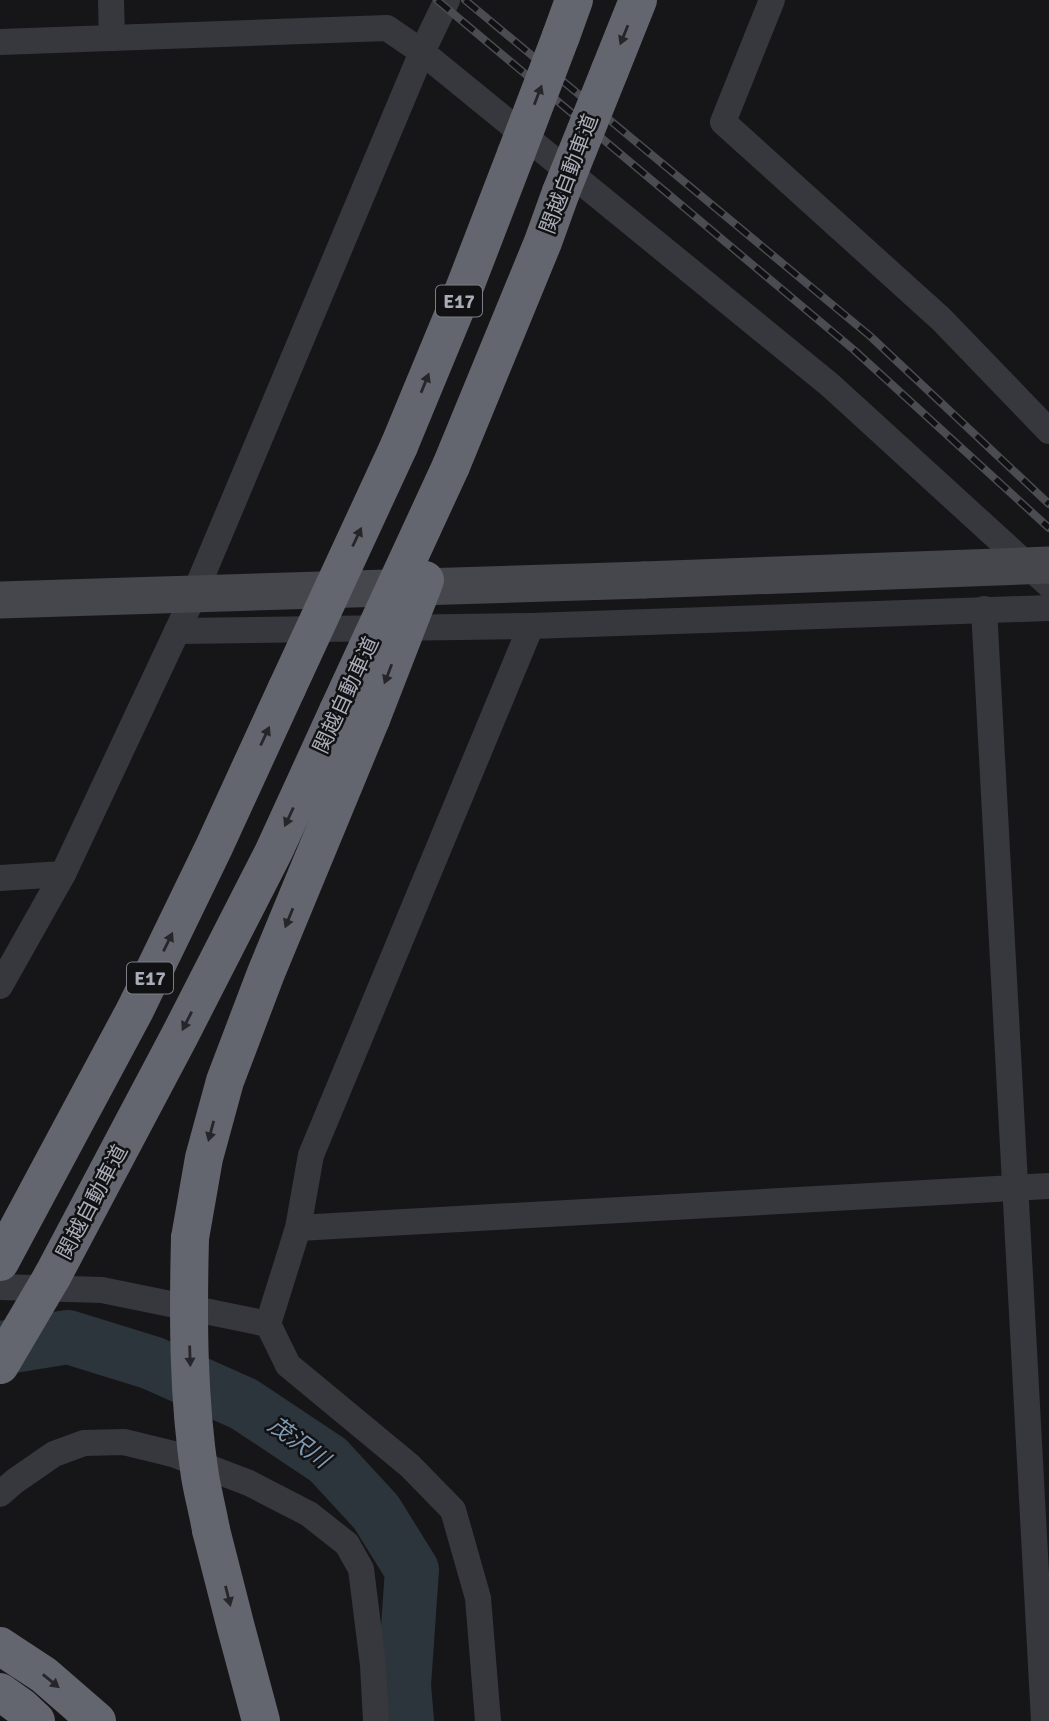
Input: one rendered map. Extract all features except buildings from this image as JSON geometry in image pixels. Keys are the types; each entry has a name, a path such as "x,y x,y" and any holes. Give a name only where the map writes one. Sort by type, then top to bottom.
{"highway":[{"name":"E17","path":"0,1262 135,1010 214,847 399,446 466,284 574,0"},
{"name":"関越自動車道","path":"0,1365 53,1275 274,851 355,715 459,470 561,192 638,0"},
{"path":"261,1721 211,1530 200,1477 190,1374 190,1238 204,1158 225,1081 266,973 355,715"},
{"path":"0,1237 135,1010"},
{"path":"0,1646 44,1675 97,1721"},
{"path":"0,1692 36,1721"}],"street":[{"path":"111,0 112,38"},
{"path":"0,986 63,874 194,595 422,52 447,0"},
{"path":"772,0 723,122 940,318 1049,431"},
{"path":"0,42 387,28 422,52 830,384 1049,585"},
{"path":"0,600 1049,565"},
{"path":"177,631 531,626 1049,608"},
{"path":"984,609 1044,1721"},
{"path":"488,1721 478,1598 453,1510 410,1466 288,1365 268,1324 298,1228 311,1156 531,626"},
{"path":"0,878 63,874"},
{"path":"298,1228 1049,1186"},
{"path":"0,1287 102,1290 268,1324"},
{"path":"0,1494 15,1480 54,1454 84,1443 124,1442 173,1454 211,1468 249,1483 309,1514 347,1544 360,1569 373,1665 376,1721"}],"waterway":[{"name":"茂沢川","path":"0,1348 68,1337 152,1363 244,1404 328,1460 376,1512 412,1570 404,1685 407,1721"}],"railway":[{"path":"437,0 854,350 1049,528"},
{"path":"465,0 870,336 1049,504"}]}
